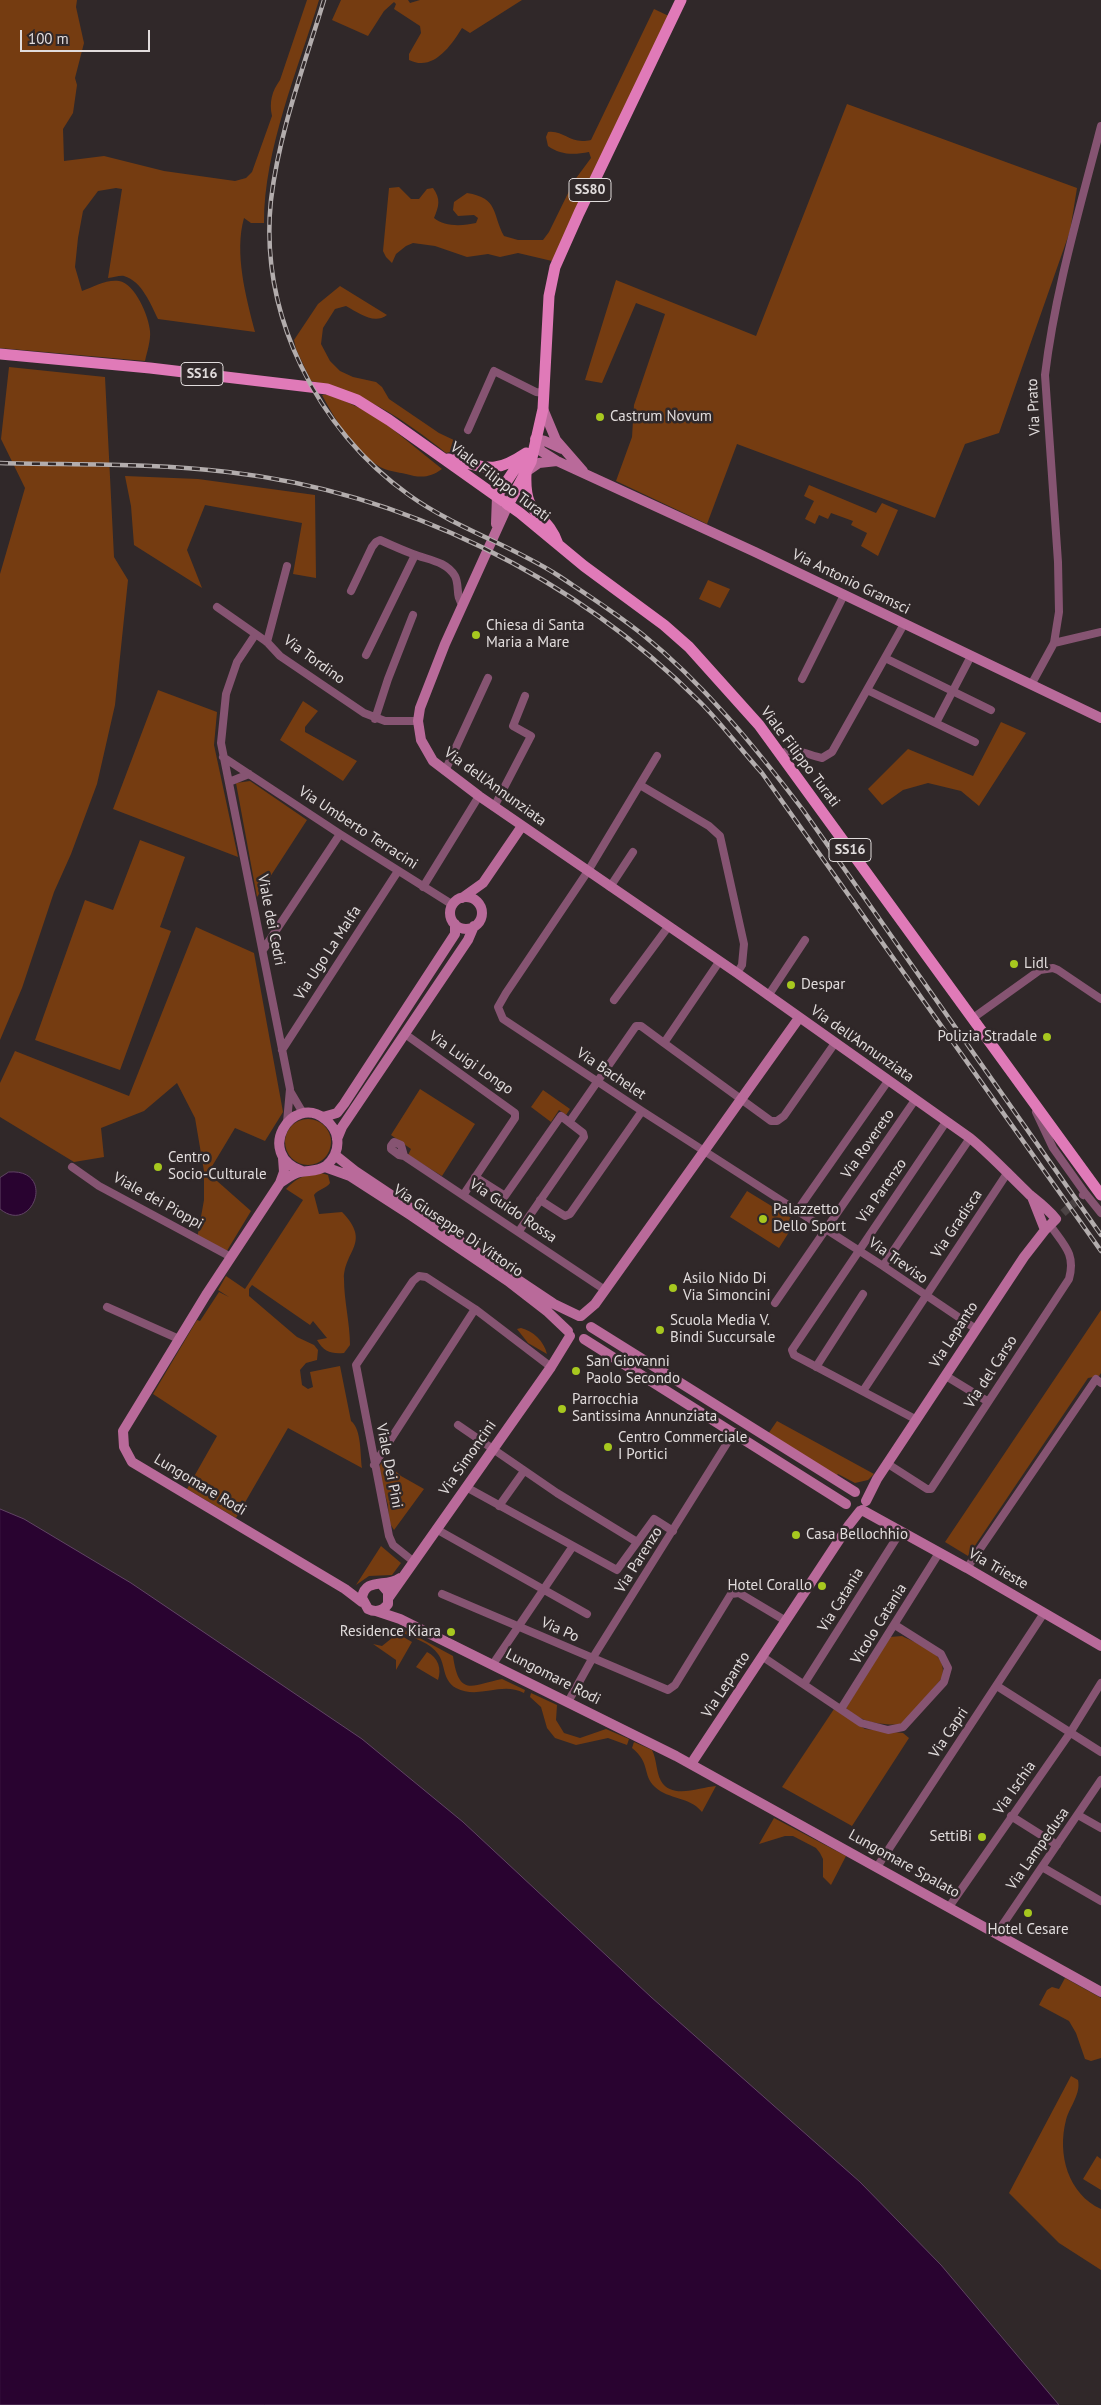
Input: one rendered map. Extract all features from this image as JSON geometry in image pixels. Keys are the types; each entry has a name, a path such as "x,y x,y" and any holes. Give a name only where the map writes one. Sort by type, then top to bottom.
{"main road":[{"name":"SS80","path":"508,505 526,472 534,452 543,409 549,296 556,267 579,213 681,0"},
{"name":"Viale Filippo Turati","path":"0,354 111,364 327,389 357,400 390,420 497,496 664,625 689,647 759,725 1101,1195"},
{"name":"SS80","path":"497,496 535,440"},
{"name":"SS80","path":"444,459 491,469 515,460 526,453"},
{"name":"SS80","path":"526,472 525,486 528,503 540,519 552,529 558,545"}],"street":[{"name":"Via Prato","path":"1031,686 1054,643 1059,612 1058,562 1045,374 1054,312 1101,126"},
{"path":"468,430 494,372 536,392 544,393"},
{"name":"Via Antonio Gramsci","path":"543,409 562,449 587,475"},
{"name":"Via Antonio Gramsci","path":"535,440 546,441 562,449"},
{"name":"Via Antonio Gramsci","path":"535,440 541,451 557,461 1101,718"},
{"path":"526,472 538,463 557,461"},
{"name":"Via dell'Annunziata","path":"494,534 497,518 497,496"},
{"name":"Via dell'Annunziata","path":"508,505 425,693 418,721 421,740 433,761 494,807 737,973 970,1138 1032,1196 1053,1222"},
{"path":"351,591 376,542 380,540 415,555 433,560 450,570 457,580 458,600 463,605"},
{"path":"366,655 415,555"},
{"name":"Via Tordino","path":"287,566 267,642 280,656 376,719 385,721 418,721"},
{"path":"802,679 844,595"},
{"path":"217,608 267,642"},
{"path":"376,719 388,679 413,615"},
{"path":"781,754 788,750 794,750 822,758 828,757 904,624"},
{"path":"1054,643 1101,632"},
{"path":"223,757 221,743 226,694 236,662 255,635"},
{"path":"936,723 971,656"},
{"path":"885,658 991,710"},
{"path":"445,771 488,678"},
{"path":"867,690 975,742"},
{"path":"494,807 531,736 513,726 525,696"},
{"path":"588,871 657,756"},
{"name":"Via Umberto Terracini","path":"223,757 453,905"},
{"name":"Viale dei Cedri","path":"223,757 290,1089 287,1122"},
{"path":"229,782 249,774"},
{"path":"640,785 708,826 720,836 744,944 742,965 737,973"},
{"path":"423,887 479,796"},
{"path":"107,1307 179,1339 280,1183 284,1172 279,1139 287,1122 304,1114 323,1117 337,1112 344,1104 455,934 455,924 450,915 453,905 483,883 522,826"},
{"path":"262,950 340,834"},
{"path":"610,887 633,852"},
{"name":"Via Ugo La Malfa","path":"282,1050 398,871"},
{"name":"Via Bachelet","path":"588,871 498,1007 503,1019 704,1150"},
{"path":"280,1183 302,1171 318,1170 325,1166 335,1155 337,1139 342,1126 481,918 483,883"},
{"path":"462,898 476,900 481,908"},
{"path":"455,924 464,929 474,926"},
{"path":"614,1000 668,927"},
{"path":"768,996 805,940"},
{"path":"664,1043 719,962"},
{"path":"973,1018 1040,970 1048,968 1058,970 1100,998"},
{"path":"585,1320 799,1018"},
{"path":"570,1122 636,1026 640,1026 771,1121 777,1121 784,1116 835,1043"},
{"path":"395,1027 405,1034"},
{"name":"Via Luigi Longo","path":"405,1034 515,1113 515,1118 464,1194"},
{"path":"797,1211 888,1081"},
{"name":"Viale dei Cedri","path":"290,1089 304,1114"},
{"path":"1030,1098 1053,1148 1084,1194 1101,1213"},
{"name":"Via Rovereto","path":"775,1303 915,1100"},
{"path":"540,1200 565,1216 570,1214 642,1111"},
{"path":"476,1177 505,1196 561,1116 583,1133 584,1137 519,1231"},
{"path":"323,1117 335,1130 337,1139"},
{"name":"Via Parenzo","path":"816,1367 794,1355 792,1350 946,1122"},
{"path":"883,1266 970,1138"},
{"name":"Via Treviso","path":"704,1150 859,1250 976,1330"},
{"name":"Via Giuseppe Di Vittorio","path":"325,1166 350,1176 514,1286 575,1336 734,1432 852,1511 862,1502 585,1320 554,1304 355,1171 335,1155"},
{"name":"Via Guido Rossa","path":"404,1156 464,1194 606,1290"},
{"path":"283,1158 288,1164 302,1171"},
{"name":"Viale dei Pioppi","path":"72,1167 99,1186 231,1257"},
{"name":"Via Gradisca","path":"864,1391 1008,1172"},
{"name":"Via dell'Annunziata","path":"1032,1196 1042,1203 1053,1222"},
{"name":"Via Lepanto","path":"692,1764 976,1330 1053,1222"},
{"name":"Via del Carso","path":"888,1464 927,1490 931,1489 1068,1279 1072,1266 1071,1256 1053,1222"},
{"name":"Viale Dei Pini","path":"413,1561 390,1541 356,1365 413,1281 419,1276 426,1277 475,1309"},
{"path":"864,1294 816,1367 917,1420"},
{"path":"374,1465 475,1309 551,1366"},
{"path":"585,1320 590,1334 575,1336 570,1321 585,1320"},
{"name":"Via Simoncini","path":"389,1599 413,1561 551,1366 575,1336"},
{"name":"Lungomare Rodi","path":"179,1339 123,1431 124,1446 132,1462 345,1589 362,1602"},
{"path":"946,1376 987,1401"},
{"path":"967,1568 1096,1379 1101,1383"},
{"path":"458,1425 524,1471 637,1542"},
{"name":"Via Parenzo","path":"568,1702 592,1659 734,1432"},
{"path":"499,1506 524,1471"},
{"path":"466,1487 613,1568 619,1568 654,1519 673,1531"},
{"path":"849,1525 848,1497 862,1502"},
{"name":"Via Trieste","path":"862,1502 880,1518 901,1531 1101,1646"},
{"path":"436,1529 587,1614"},
{"name":"Via Catania","path":"804,1684 901,1531"},
{"path":"493,1664 573,1546"},
{"name":"Vicolo Catania","path":"841,1708 939,1553"},
{"path":"345,1589 365,1589 373,1584 382,1585 393,1582 403,1576"},
{"path":"382,1585 387,1590 389,1599 400,1619"},
{"path":"365,1589 362,1602 368,1609 376,1611 386,1606 389,1599"},
{"name":"Via Po","path":"442,1594 668,1690 675,1685 731,1594 739,1593 786,1621"},
{"name":"Lungomare Rodi","path":"376,1611 400,1619 493,1664 692,1764"},
{"name":"Via Capri","path":"877,1867 1044,1613"},
{"path":"762,1657 861,1723 888,1730 903,1727 944,1682 948,1668 941,1654 894,1625"},
{"name":"Via Ischia","path":"948,1907 1070,1733 1101,1683"},
{"path":"997,1686 1101,1752"},
{"name":"Lungomare Spalato","path":"692,1764 1101,1992"},
{"name":"Via Lampedusa","path":"997,1933 1101,1780"},
{"path":"1078,1815 1101,1828"},
{"path":"1011,1816 1057,1845"},
{"path":"1042,1867 1101,1901"}],"shaded area":[{"path":"0,0 77,0 76,7 84,43 75,78 77,85 73,113 63,129 64,161 104,156 164,171 235,181 246,178 252,172 272,116 271,101 273,93 280,80 307,0 319,0 276,138 266,195 264,223 251,223 244,218 241,232 242,275 255,332 158,319 145,294 136,283 124,276 108,278 122,189 116,188 98,191 83,211 75,267 82,291 110,281 119,281 125,283 136,294 144,310 150,331 145,361 0,348"},
{"path":"341,0 408,0 410,3 420,0 522,0 470,33 462,28 447,49 440,55 426,63 418,63 409,60 409,54 421,33 420,26 394,9 396,4 394,2 384,11 368,36 332,20"},
{"path":"654,9 673,18 552,261 518,253 500,257 488,254 467,257 435,246 413,243 396,254 392,263 386,257 383,251 389,188 399,187 411,199 419,199 427,189 433,188 438,203 434,218 443,223 454,225 476,223 478,218 474,215 458,216 453,210 454,202 467,193 477,195 490,203 504,236 518,240 543,240 549,232 574,181 591,158 589,152 567,154 548,146 546,137 548,132 559,133 577,141 591,140"},
{"path":"847,104 1077,188 1070,231 999,433 965,444 935,518 737,444 707,524 616,481 632,437 634,405 665,314 636,303 602,383 585,380 616,280 756,336"},
{"path":"340,286 387,315 377,319 361,315 346,306 335,309 323,328 321,344 330,361 340,371 353,377 376,382 382,387 389,399 439,433 458,442 454,451 446,453 415,429 366,400 348,392 311,381 296,349 294,340 318,304"},
{"path":"9,367 105,377 114,557 128,580 115,705 97,784 71,854 54,892 22,988 0,1040 0,574 25,488 1,439"},
{"path":"329,394 375,415 442,469 429,476 420,477 380,467 362,453 333,415 322,395"},
{"path":"125,476 198,479 315,495 316,578 293,574 302,523 205,505 187,550 202,588 134,545 131,506"},
{"path":"809,485 876,513 882,503 898,510 878,556 861,546 867,533 851,525 853,521 831,513 828,519 819,515 815,524 805,519 814,501 804,496"},
{"path":"708,580 730,589 720,608 699,599"},
{"path":"158,690 217,712 214,745 238,857 113,809"},
{"path":"303,701 318,711 305,727 305,732 357,761 343,781 280,740"},
{"path":"1001,722 1026,733 979,806 961,791 928,783 903,790 882,805 868,789 908,749 973,776"},
{"path":"250,781 307,820 257,897 236,783"},
{"path":"140,840 185,857 160,927 171,931 120,1070 35,1040 85,900 113,910"},
{"path":"196,927 254,953 283,1112 265,1141 235,1128 208,1173 251,1211 225,1254 197,1239 204,1200 204,1171 195,1118 177,1083 144,1111 101,1128 104,1157 74,1162 0,1117 0,1083 15,1051 129,1096"},
{"path":"420,1089 475,1124 442,1176 408,1155 411,1149 391,1135"},
{"path":"543,1090 570,1109 566,1115 559,1110 551,1122 531,1107"},
{"path":"308,1119 321,1123 327,1129 331,1142 327,1155 321,1161 308,1165 295,1161 289,1155 285,1142 289,1129 295,1123"},
{"path":"9,1172 24,1174 32,1180 36,1189 35,1199 30,1208 22,1214 12,1215 0,1209 0,1178"},
{"path":"321,1173 328,1175 330,1183 314,1195 319,1214 342,1212 355,1231 356,1239 345,1269 344,1279 350,1345 344,1353 328,1351 317,1340 327,1338 313,1321 310,1325 252,1285 249,1289 249,1296 297,1337 314,1345 318,1350 317,1360 306,1363 300,1370 302,1385 308,1389 313,1387 310,1372 340,1366 351,1421 355,1425 359,1436 362,1468 288,1428 236,1518 187,1489 217,1436 153,1394 197,1320 200,1321 219,1292 229,1297 218,1290 226,1276 245,1289 303,1200 286,1189 302,1177"},
{"name":"Palazzetto Dello Sport","path":"747,1191 796,1221 779,1248 730,1217"},
{"path":"1101,1310 1101,1373 1099,1376 1088,1378 968,1556 945,1542"},
{"path":"521,1328 537,1337 547,1354 528,1343 517,1329"},
{"path":"777,1421 874,1474 868,1480 855,1483 838,1474 836,1476 768,1434"},
{"path":"381,1463 388,1464 401,1476 424,1489 394,1530 389,1522 388,1505 378,1471"},
{"path":"0,1509 24,1519 131,1583 362,1739 463,1822 651,1997 860,2182 941,2265 1059,2405 0,2405"},
{"path":"381,1546 401,1563 392,1575 369,1576 356,1585"},
{"path":"403,1629 453,1656 459,1678 468,1686 502,1679 525,1690 524,1693 507,1689 473,1692 456,1688 448,1681 440,1658 435,1650 401,1632"},
{"path":"400,1635 412,1642 396,1670 396,1660 373,1644 382,1646 392,1638"},
{"path":"902,1636 937,1656 943,1669 942,1678 902,1725 865,1720 852,1713 846,1708 890,1637"},
{"path":"427,1652 434,1657 438,1664 440,1672 438,1680 416,1667"},
{"path":"531,1693 557,1705 556,1720 564,1733 580,1738 606,1729 629,1739 627,1745 608,1738 576,1745 555,1738 547,1728 541,1707 530,1697"},
{"path":"834,1709 865,1729 903,1733 909,1738 852,1826 782,1787"},
{"path":"634,1742 652,1750 659,1777 666,1787 672,1790 687,1791 716,1786 702,1812 691,1803 666,1794 655,1787 649,1778 642,1759 632,1748"},
{"path":"774,1818 846,1856 831,1885 823,1877 823,1859 816,1848 793,1836 785,1836 759,1844"},
{"path":"1065,1978 1101,1998 1101,2058 1091,2061 1085,2059 1076,2033 1069,2021 1039,2005 1047,1990 1052,1987 1059,1989"},
{"path":"1071,2076 1078,2080 1079,2085 1077,2095 1066,2120 1063,2146 1064,2159 1073,2183 1080,2194 1101,2209 1101,2270 1059,2243 1009,2193"},
{"path":"1097,2156 1101,2159 1101,2190 1083,2179"}],"tunnel":[{"path":"1063,1213 1083,1195"}],"railway":[{"path":"324,0 293,99 280,149 271,200 270,243 275,285 285,326 301,366 322,403 347,438 376,468 409,495 445,517 522,555 559,576 642,634 665,653 708,695 803,810 1101,1235"},
{"path":"0,463 200,469 293,482 358,499 421,521 483,548 542,580 598,616 651,657 700,702 762,773 1101,1251"}],"place":[{"name":"Castrum Novum","path":"600,417"},
{"name":"Chiesa di Santa Maria a Mare","path":"476,635"},
{"name":"Lidl","path":"1014,964"},
{"name":"Despar","path":"791,985"},
{"name":"Polizia Stradale","path":"1047,1037"},
{"name":"Centro Socio-Culturale","path":"158,1167"},
{"name":"Palazzetto Dello Sport","path":"763,1219"},
{"name":"Asilo Nido Di Via Simoncini","path":"673,1288"},
{"name":"Scuola Media V. Bindi Succursale","path":"660,1330"},
{"name":"San Giovanni Paolo Secondo","path":"576,1371"},
{"name":"Parrocchia Santissima Annunziata","path":"562,1409"},
{"name":"Centro Commerciale I Portici","path":"608,1447"},
{"name":"Casa Bellochhio","path":"796,1535"},
{"name":"Hotel Corallo","path":"822,1586"},
{"name":"Residence Kiara","path":"451,1632"},
{"name":"SettiBi","path":"982,1837"},
{"name":"Hotel Cesare","path":"1028,1913"}]}
